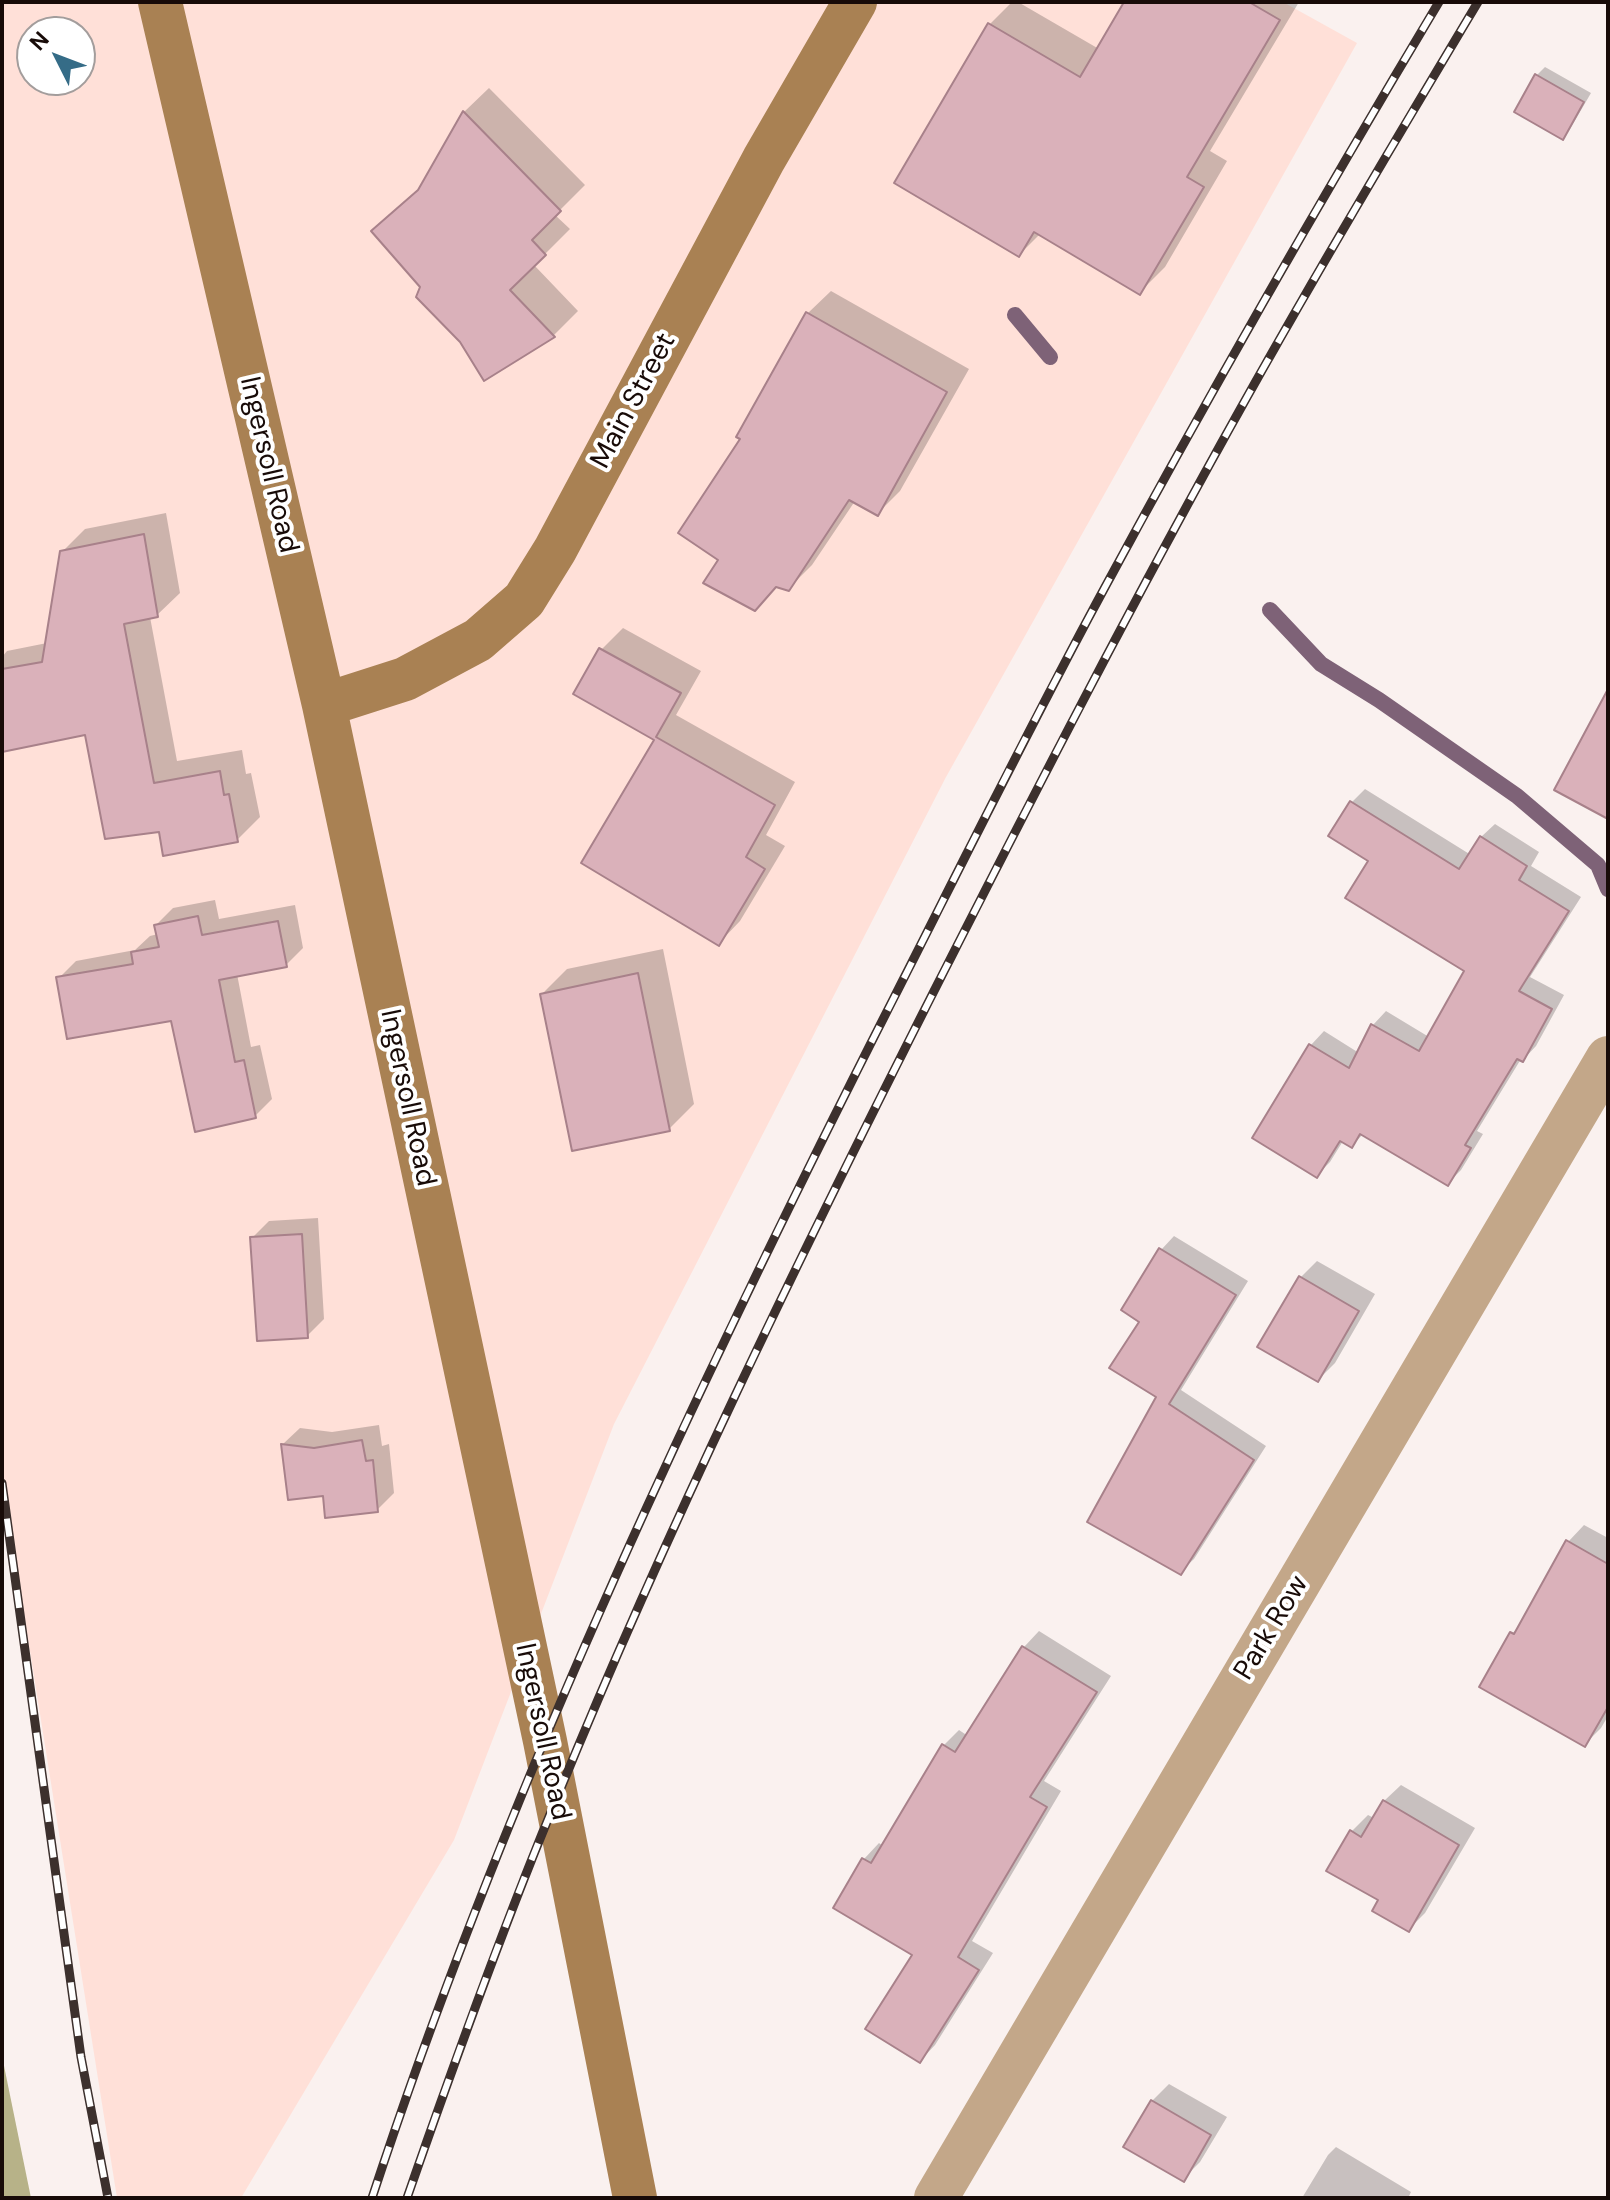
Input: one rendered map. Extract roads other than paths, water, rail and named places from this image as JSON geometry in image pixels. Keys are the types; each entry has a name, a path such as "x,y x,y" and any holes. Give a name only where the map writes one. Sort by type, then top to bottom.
{"main road":[{"name":"Ingersoll Road","path":"160,2 324,705 548,1755 635,2198"},
{"name":"Main Street","path":"324,705 417,672 478,640 524,600 555,550 764,159 855,2"}],"street":[{"name":"Park Row","path":"936,2198 1608,1058"}],"waterway":[{"path":"1015,315 1050,357"},
{"path":"1270,610 1321,664 1379,700 1517,796 1598,865 1608,889"}],"railway":[{"path":"372,2198 479,1900 539,1754 601,1608 734,1321 874,1037 1074,645 1226,367 1439,2"},
{"path":"407,2198 480,1995 558,1795 645,1592 785,1290 971,919 1162,551 1300,304 1478,2"},
{"path":"2,1483 81,2057 108,2198"}]}
